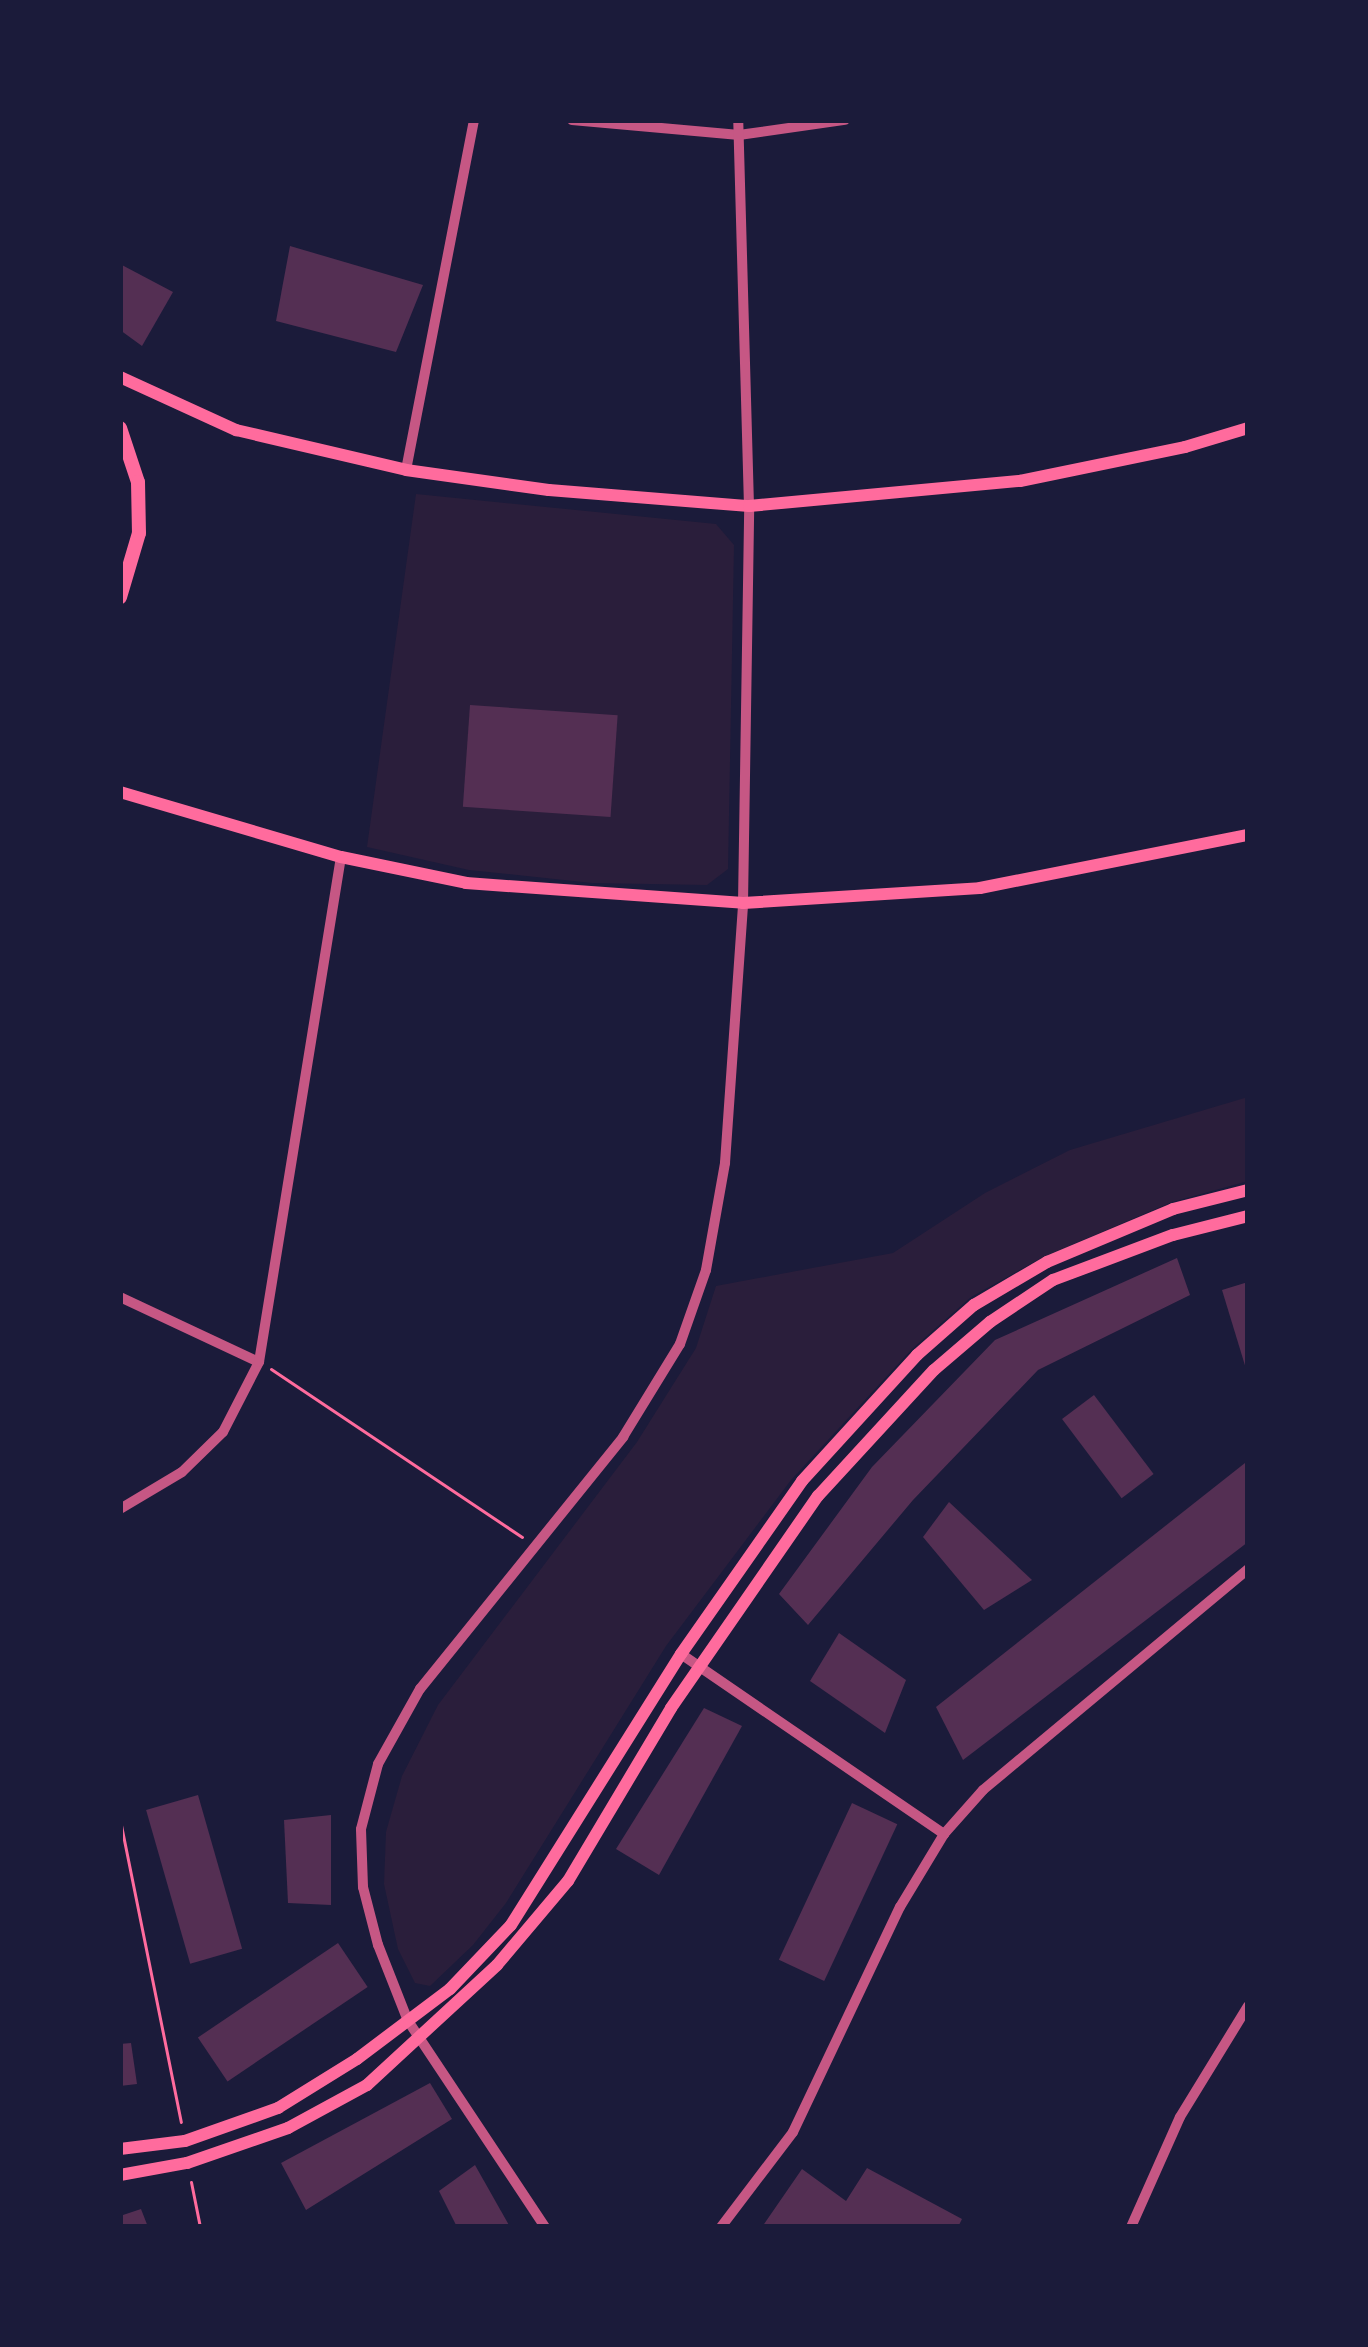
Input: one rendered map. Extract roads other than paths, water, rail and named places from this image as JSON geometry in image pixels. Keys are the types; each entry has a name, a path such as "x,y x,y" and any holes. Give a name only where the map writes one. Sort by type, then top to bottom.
{"main road":[{"path":"120,377 236,430 406,470 548,490 748,506 1020,481 1185,447 1248,428"},
{"path":"120,428 138,482 139,533 120,597"},
{"path":"120,792 340,857 466,883 743,903 980,887 1248,835"},
{"path":"120,2149 185,2141 278,2108 450,1989 512,1925 681,1654 802,1481 917,1355 974,1305 1068,1253 1173,1210 1248,1190"},
{"path":"120,2175 187,2163 308,2117 367,2085 497,1965 568,1880 700,1666 818,1496 934,1370 991,1322 1053,1280 1173,1235 1248,1216"}],"street":[{"path":"406,470 474,120"},
{"path":"572,120 739,135 845,120"},
{"path":"545,2227 408,2020 378,1945 363,1887 361,1829 378,1764 420,1689 622,1437 680,1344 706,1270 725,1163 743,903 748,506 738,120"},
{"path":"120,1510 182,1472 223,1432 259,1362 340,857"},
{"path":"120,1297 259,1362"},
{"path":"721,2227 793,2132 900,1907 944,1834 983,1790 1248,1569"},
{"path":"681,1654 944,1834"},
{"path":"1131,2227 1180,2117 1248,2006"}]}
